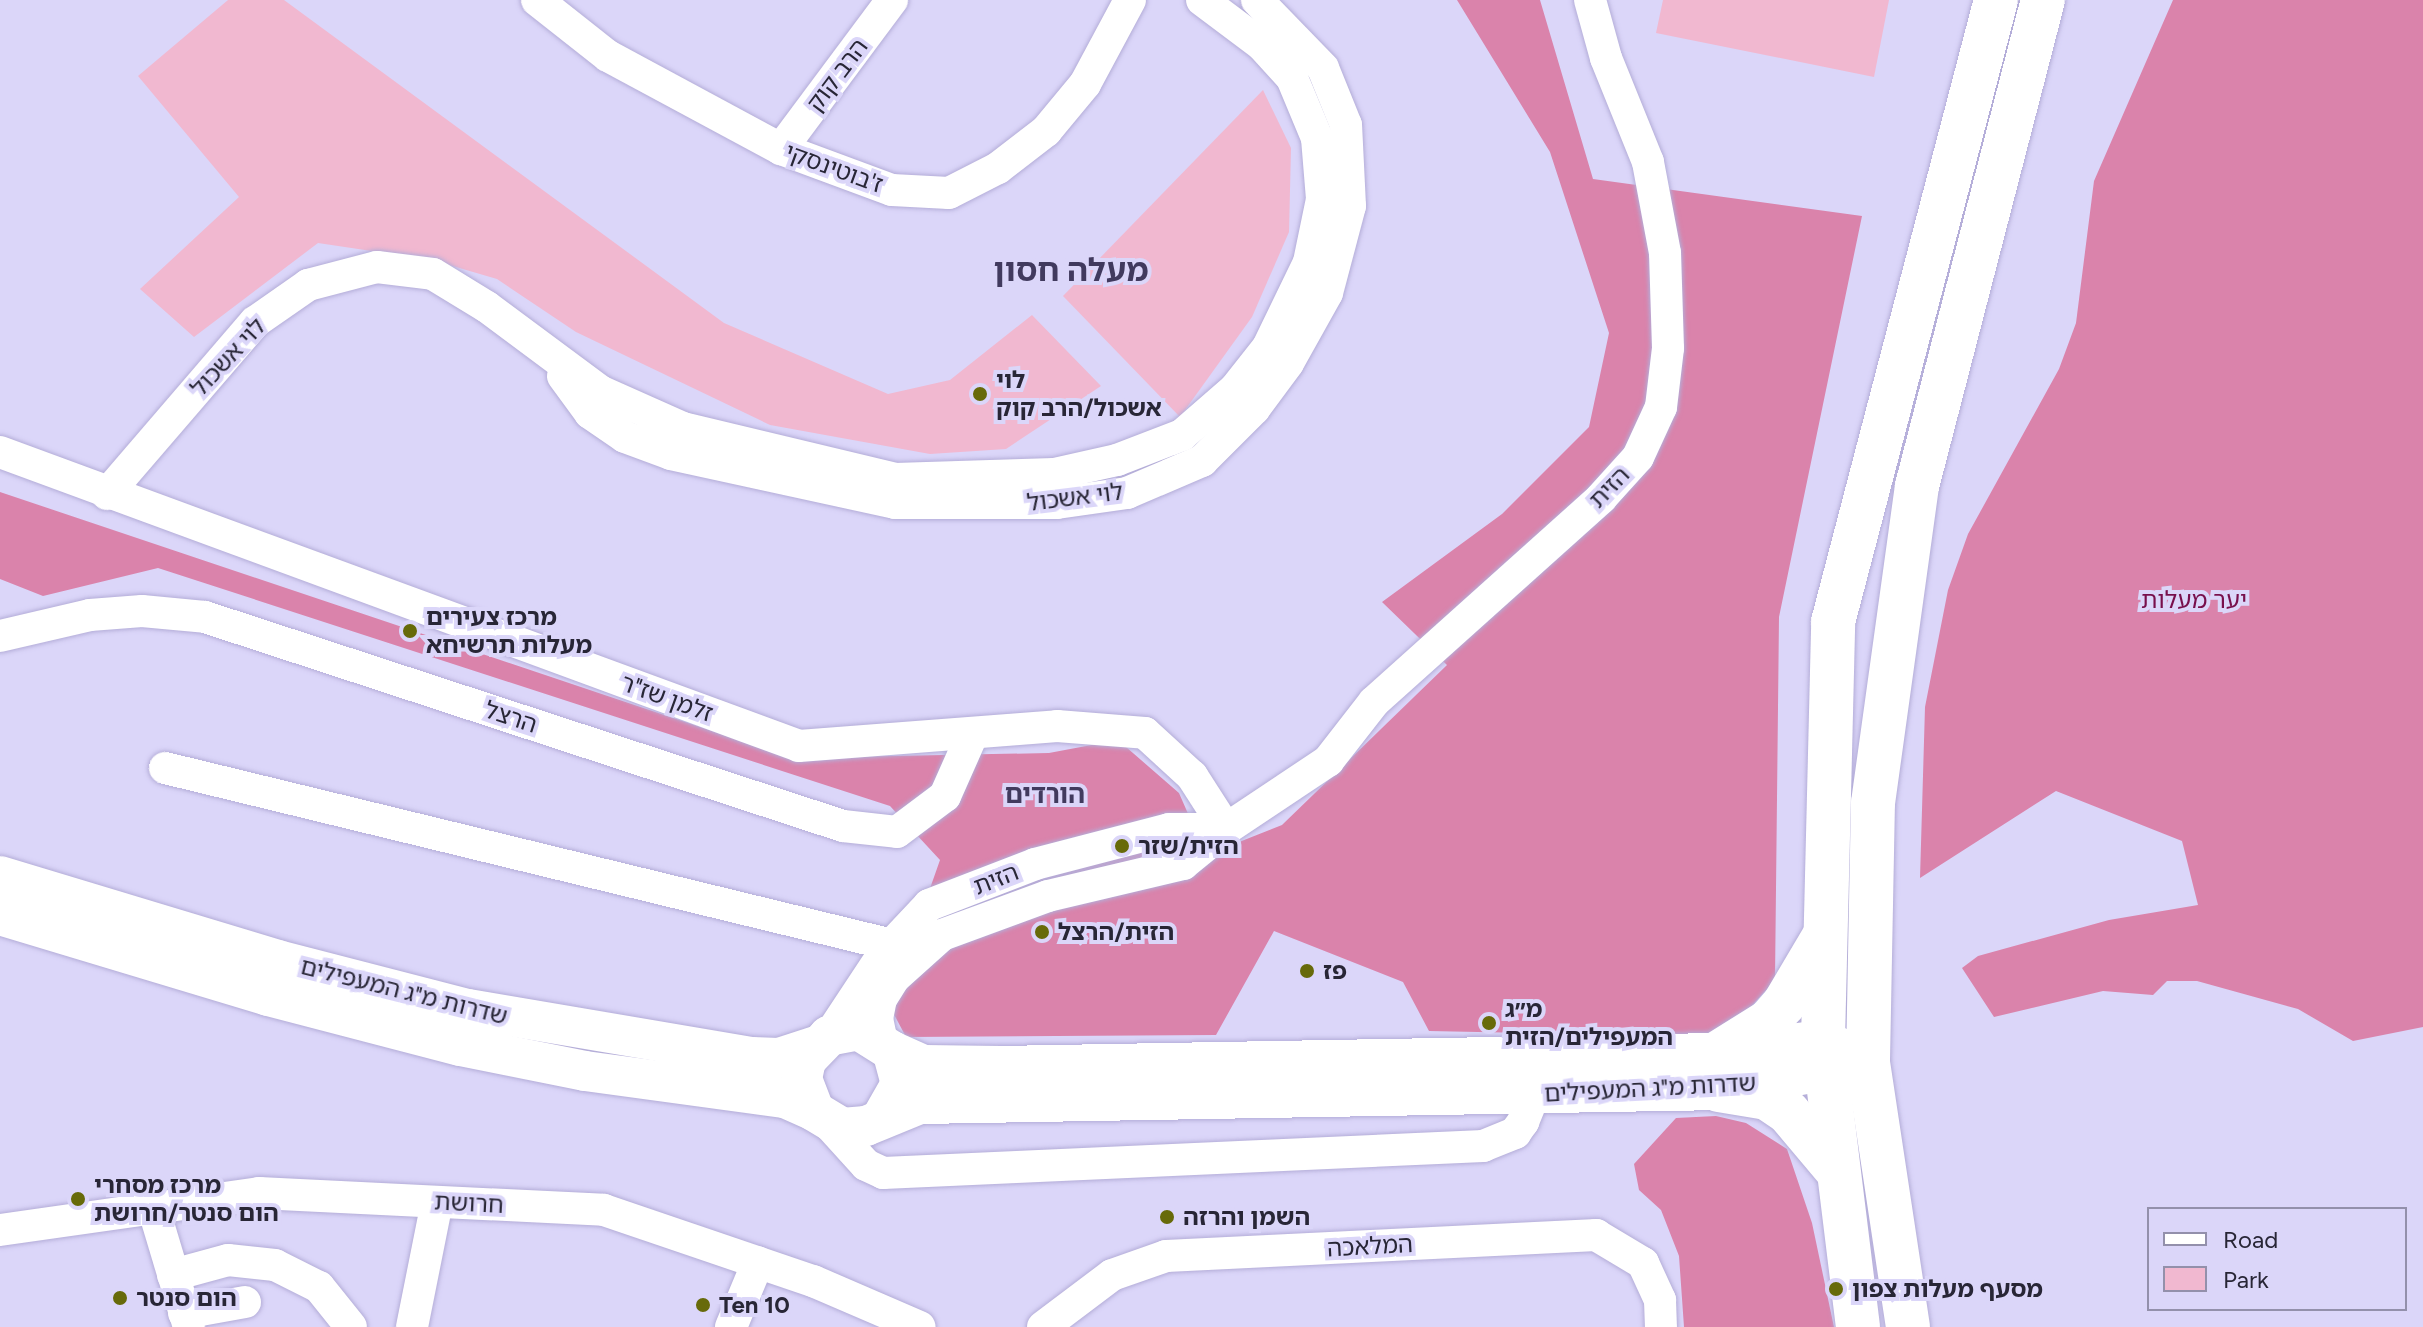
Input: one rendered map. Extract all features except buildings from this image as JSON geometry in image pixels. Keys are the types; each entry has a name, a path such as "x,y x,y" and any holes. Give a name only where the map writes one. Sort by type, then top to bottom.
{"highway":[{"path":"1858,1327 1835,1168 1825,1056 1833,622 1996,0"},
{"path":"1908,1327 1868,1061 1873,803 1917,486 2043,0"},
{"path":"1827,928 1801,983 1769,1021 1719,1071 1788,1112 1835,1168"}],"main road":[{"name":"שדרות מ\"ג המעפילים","path":"0,876 278,960 468,1009 751,1057 779,1058 822,1041"},
{"name":"שדרות מ\"ג המעפילים","path":"0,915 268,996 460,1046 585,1071 785,1098 820,1116"},
{"path":"859,1030 887,1047 901,1084 881,1119 842,1128 820,1116 802,1079 822,1041 859,1030"},
{"name":"שדרות מ\"ג המעפילים","path":"887,1047 924,1065 944,1066 1535,1075"},
{"path":"1825,1056 1868,1061"},
{"name":"שדרות מ\"ג המעפילים","path":"881,1119 903,1108 943,1103 1535,1075 1719,1071 1825,1056"}],"street":[{"name":"ז'בוטינסקי","path":"537,0 608,56 781,149 892,190 949,193 998,168 1046,131 1085,84 1130,0"},
{"name":"הרב קוק","path":"781,149 892,0"},
{"name":"לוי אשכול","path":"107,494 255,322 308,285 377,267 433,274 600,391 683,428 895,479 1054,474 1117,460 1182,435 1235,389 1268,347 1309,262 1322,199 1317,138 1292,78 1262,45 1202,0"},
{"name":"לוי אשכול","path":"547,354 590,413 625,437 671,454 895,503 1057,503 1127,493 1202,461 1254,409 1288,363 1327,293 1350,206 1346,125 1323,68 1257,0"},
{"name":"הזית","path":"887,1047 877,1019 881,999 894,978 942,935 1048,896 1183,864 1226,829 1328,761 1374,702 1437,641 1601,498 1638,457 1661,407 1668,348 1665,253 1648,162 1606,58 1590,0"},
{"name":"זלמן שז\"ר","path":"0,452 107,494 799,746 972,735 1057,726 1145,733 1192,776 1226,829"},
{"name":"הרצל","path":"0,636 90,615 142,611 205,617 843,826 897,832 945,796 972,735"},
{"path":"165,768 892,945"},
{"name":"הזית","path":"822,1041 892,945 929,905 1035,864 1169,829 1226,829"},
{"path":"820,1116 866,1165 883,1173 1483,1146 1515,1133 1535,1075"},
{"name":"חרושת","path":"0,1230 259,1193 604,1210 758,1262 920,1327"},
{"path":"412,1327 437,1202"},
{"path":"153,1207 186,1320 245,1302"},
{"name":"המלאכה","path":"1043,1327 1112,1275 1166,1256 1596,1235 1643,1263 1660,1300 1661,1327"},
{"path":"173,1275 228,1260 275,1265 319,1287 351,1327"},
{"path":"731,1327 758,1262"}],"green space":[{"path":"228,0 284,0 724,323 888,394 950,380 1032,315 1101,386 1006,449 930,454 770,425 576,332 497,279 432,260 318,243 194,337 140,289 239,197 138,76"},
{"path":"1457,0 1540,0 1593,179 1862,216 1779,617 1775,980 1740,1019 1709,1037 1429,1031 1403,982 1274,931 1216,1035 906,1037 889,1005 940,860 890,806 158,568 43,596 0,579 0,492 792,758 1049,753 1118,740 1179,793 1206,855 1282,825 1447,665 1382,602 1502,514 1589,427 1609,333 1550,152"},
{"path":"1663,0 1889,0 1874,77 1656,33"},
{"name":"יער מעלות","path":"2173,0 2423,0 2423,1027 2353,1041 2298,1009 2197,981 2167,981 2153,995 2103,991 1994,1017 1962,968 1978,956 2109,920 2198,905 2182,841 2056,791 1920,878 1925,707 1948,590 1968,534 2059,369 2076,323 2094,181"},
{"path":"1263,90 1291,148 1289,232 1252,317 1180,417 1063,296"},
{"path":"1716,1116 1746,1123 1787,1149 1812,1223 1834,1327 1684,1327 1679,1256 1661,1210 1639,1190 1634,1164 1676,1118"}],"place":[{"name":"לוי אשכול/הרב קוק","path":"980,394"},
{"name":"מרכז צעירים מעלות תרשיחא","path":"410,631"},
{"name":"הזית/שזר","path":"1122,846"},
{"name":"הזית/הרצל","path":"1042,932"},
{"name":"פז","path":"1307,971"},
{"name":"מ״ג המעפילים/הזית","path":"1489,1023"},
{"name":"מרכז מסחרי הום סנטר/חרושת","path":"78,1199"},
{"name":"השמן והרזה","path":"1167,1217"},
{"name":"מסעף מעלות צפון","path":"1836,1289"},
{"name":"הום סנטר","path":"120,1298"},
{"name":"Ten 10","path":"703,1305"}],"district":[{"name":"מעלה חסון","path":"1071,270"},
{"name":"הורדים","path":"1045,795"}]}
